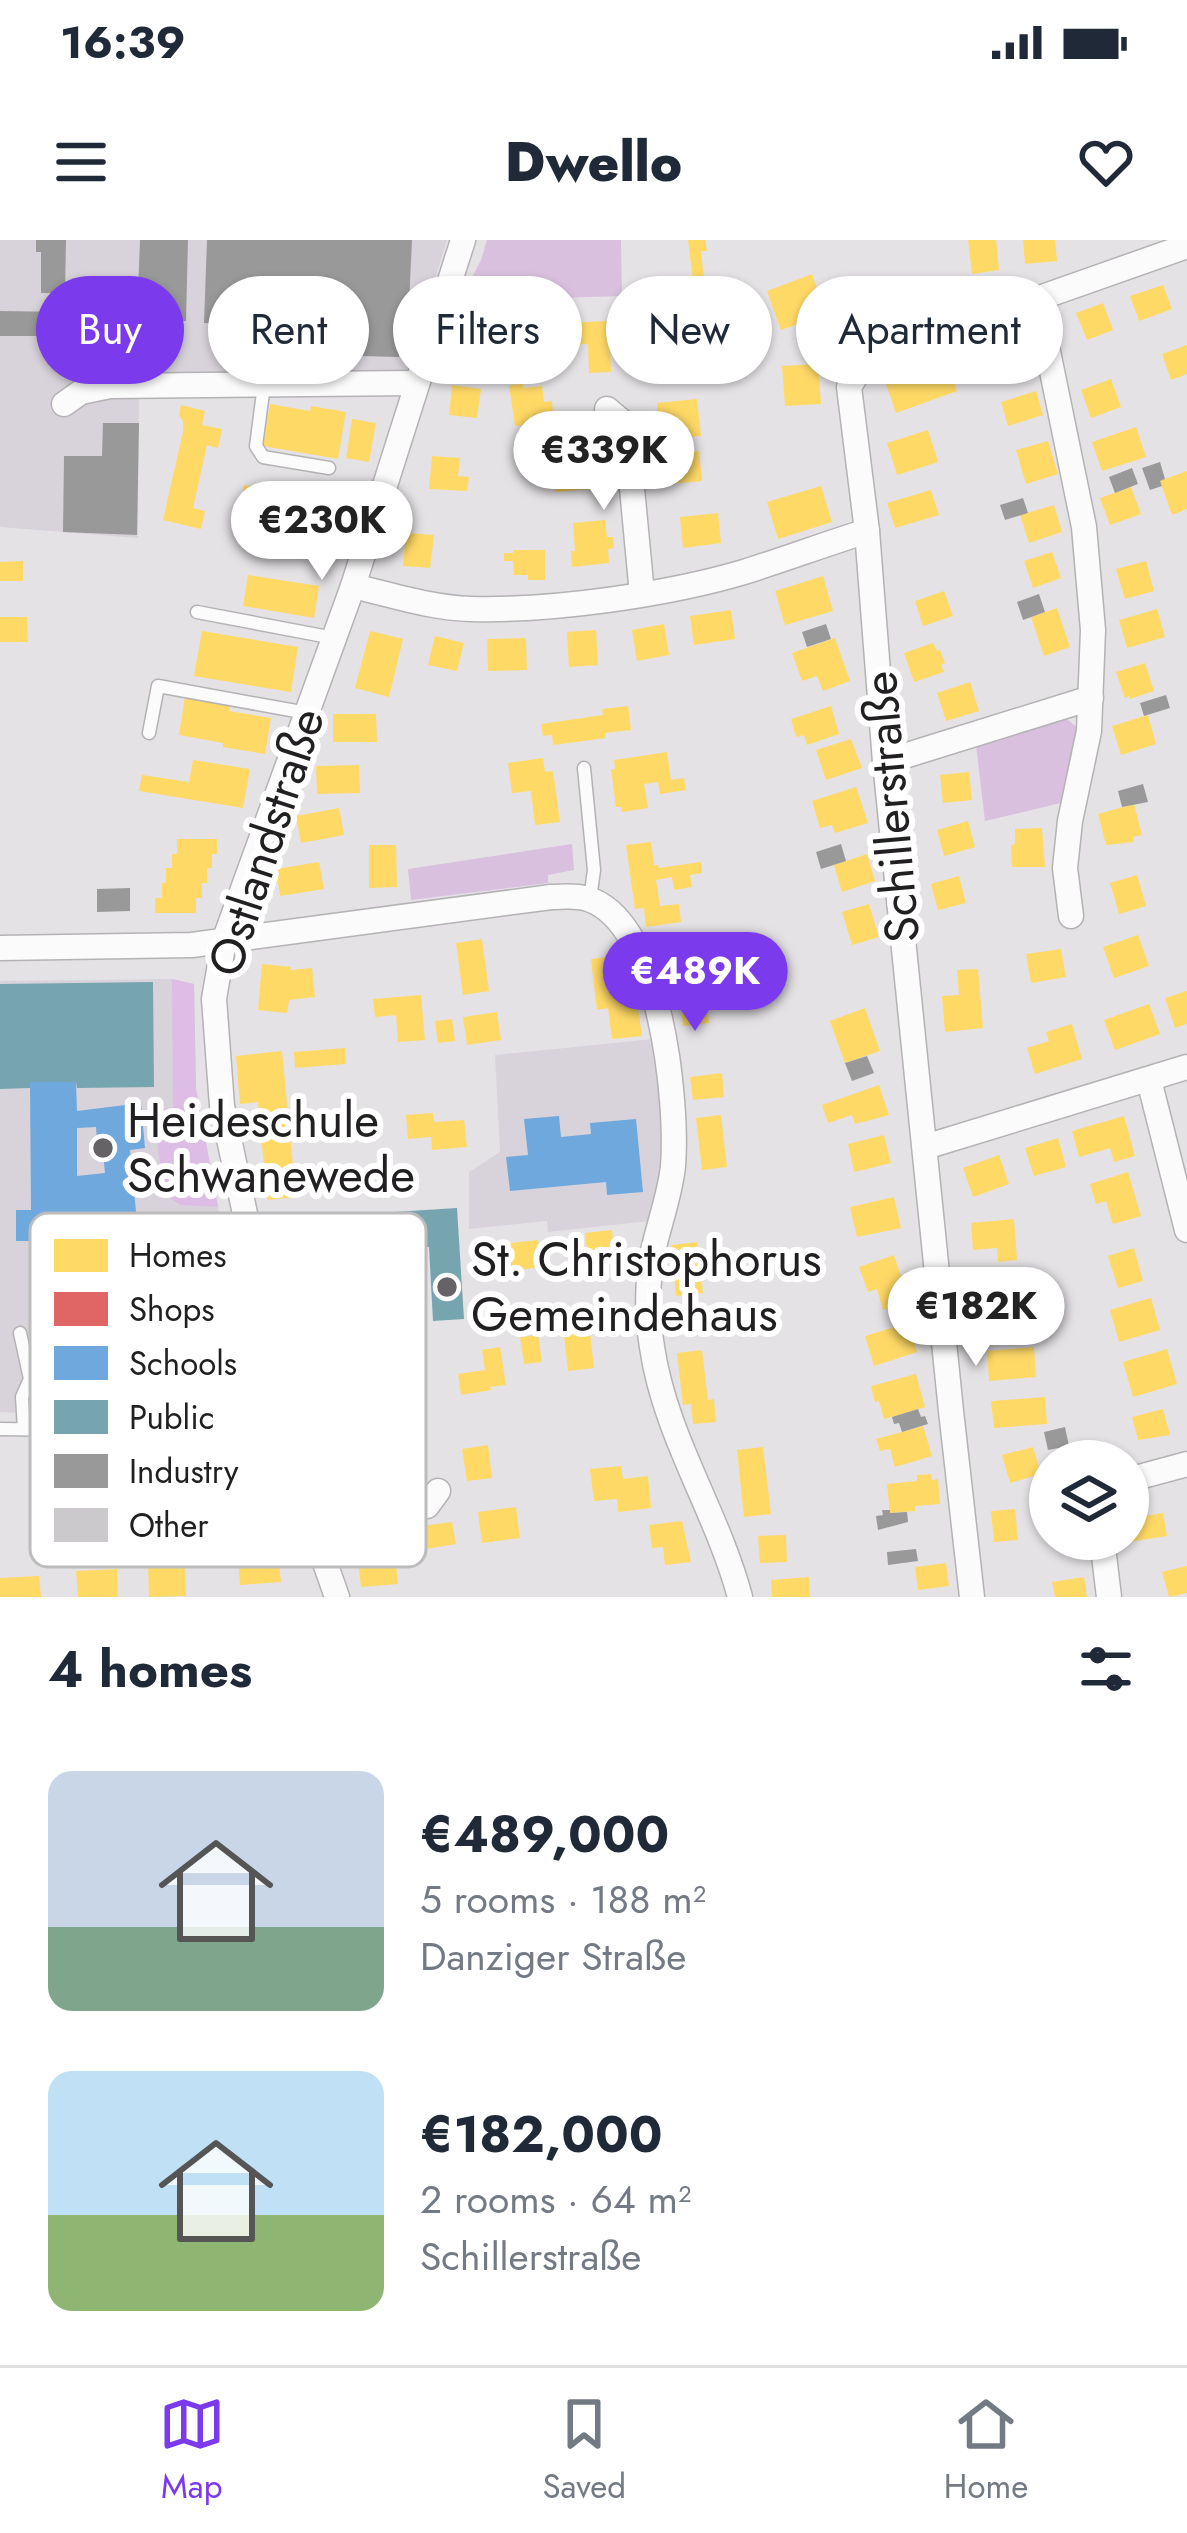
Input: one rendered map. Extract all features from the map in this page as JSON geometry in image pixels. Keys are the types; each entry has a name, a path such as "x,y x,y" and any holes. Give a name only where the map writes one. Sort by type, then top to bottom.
{"street":[{"name":"Ostlandstraße","path":"451,276 463,240"},
{"name":"Schillerstraße","path":"1063,289 1187,246"},
{"path":"64,404 81,392 110,386 393,383"},
{"name":"Ostlandstraße","path":"244,1213 222,1106 214,999 224,940 353,586 416,384"},
{"name":"Schillerstraße","path":"851,384 972,1597"},
{"path":"1055,384 1084,527 1093,630 1089,731 1065,868 1071,916"},
{"path":"607,410 626,425 643,594"},
{"path":"353,586 468,609 532,608 643,594 740,573 867,531"},
{"path":"886,762 1091,698"},
{"path":"0,948 192,944 551,897 590,899 607,910 625,930 646,972 671,1070 673,1172 648,1283 651,1341 663,1402 740,1597"},
{"path":"925,1147 1187,1067"},
{"path":"1149,1080 1187,1230"},
{"path":"1149,1474 1187,1464"},
{"path":"426,1506 438,1491"},
{"path":"1105,1560 1109,1597"},
{"name":"Ostlandstraße","path":"325,1567 334,1596"}],"lane":[{"path":"264,385 258,453 329,468"},
{"path":"196,612 334,638"},
{"path":"149,733 158,686 307,713"},
{"path":"584,768 594,871 590,899"},
{"path":"20,1333 30,1379 22,1397 24,1429"},
{"path":"0,1429 30,1429"}],"shaded area":[{"path":"0,240 447,240 436,276 393,276 393,384 404,384 401,393 139,396 138,538 0,527"},
{"path":"487,240 621,240 622,276 606,276 606,296 582,297 582,276 473,276"},
{"path":"1063,716 1079,729 1065,802 985,821 976,745"},
{"path":"572,844 574,870 548,875 548,883 411,900 408,869"},
{"path":"172,979 194,984 196,1089 219,1213 30,1213 30,1414 0,1412 0,981"},
{"path":"172,979 194,984 196,1089 218,1207 181,1205 164,1195 153,1110 173,1107"},
{"path":"653,1039 665,1150 649,1221 548,1232 547,1221 469,1229 469,1172 500,1152 495,1055"}],"building: Homes":[{"path":"688,240 705,240 704,276 692,276"},
{"path":"968,240 996,240 999,270 972,274"},
{"path":"1023,240 1055,240 1057,261 1025,264"},
{"path":"796,280 796,325 781,330 772,289"},
{"path":"1163,285 1172,309 1139,321 1130,296"},
{"path":"1103,303 1113,330 1087,340 1076,313"},
{"path":"606,321 606,372 589,373 582,322"},
{"path":"1187,345 1187,374 1171,380 1162,354"},
{"path":"796,365 796,384 820,384 821,404 785,406 782,366"},
{"path":"1111,379 1121,407 1091,418 1081,390"},
{"path":"886,384 954,384 957,391 896,413"},
{"path":"452,385 481,389 477,418 449,415"},
{"path":"509,385 542,386 544,402 552,401 554,422 515,426"},
{"path":"1036,391 1043,415 1008,426 1001,402"},
{"path":"697,399 701,436 659,440 657,403"},
{"path":"270,404 346,412 338,459 263,446"},
{"path":"181,405 205,411 202,425 222,429 218,448 207,445 193,508 205,511 201,529 163,520 183,432"},
{"path":"352,419 376,423 369,462 346,458"},
{"path":"1136,427 1146,457 1102,471 1092,442"},
{"path":"928,430 938,462 897,475 887,443"},
{"path":"1048,441 1058,474 1026,484 1016,450"},
{"path":"598,445 603,488 556,492 554,475 566,474 564,449"},
{"path":"699,451 702,481 670,484 667,455"},
{"path":"432,456 460,458 458,476 469,477 467,491 429,489"},
{"path":"1187,471 1187,509 1172,515 1160,481"},
{"path":"244,485 277,491 272,518 239,513"},
{"path":"821,486 832,522 778,539 767,502"},
{"path":"1131,487 1141,514 1110,525 1100,498"},
{"path":"931,490 939,515 895,528 887,503"},
{"path":"1054,505 1062,532 1029,543 1020,515"},
{"path":"323,506 350,511 343,546 285,535 290,511 321,517"},
{"path":"718,513 721,543 683,548 680,517"},
{"path":"605,520 607,537 613,537 609,563 572,567 573,523"},
{"path":"406,533 434,535 430,568 403,566"},
{"path":"545,550 545,580 514,575 513,561 504,561 504,553"},
{"path":"1052,552 1061,578 1033,588 1024,561"},
{"path":"23,561 23,581 0,581 0,562"},
{"path":"1146,561 1154,591 1125,599 1116,569"},
{"path":"248,575 319,586 314,618 243,606"},
{"path":"823,576 833,611 785,625 775,591"},
{"path":"944,591 953,616 923,626 915,601"},
{"path":"1057,608 1070,647 1044,656 1031,617"},
{"path":"1157,609 1165,637 1127,648 1119,620"},
{"path":"731,610 735,639 694,645 690,616"},
{"path":"0,617 27,617 28,642 0,642"},
{"path":"664,624 669,655 637,661 632,630"},
{"path":"596,630 598,665 569,667 567,632"},
{"path":"202,631 298,647 291,692 194,676"},
{"path":"370,631 403,639 389,697 355,688"},
{"path":"435,636 464,643 457,671 428,665"},
{"path":"526,638 527,670 488,671 487,639"},
{"path":"835,638 850,681 823,691 817,676 802,681 792,653"},
{"path":"933,643 945,663 941,665 944,672 914,682 904,653"},
{"path":"1145,663 1154,691 1125,698 1116,672"},
{"path":"970,682 979,711 946,721 937,693"},
{"path":"185,697 271,718 265,754 179,735"},
{"path":"628,706 631,730 553,745 552,735 543,736 541,724 603,715 602,709"},
{"path":"831,706 839,734 807,745 804,735 796,737 791,719"},
{"path":"333,714 376,714 377,742 333,742"},
{"path":"1148,715 1156,744 1121,755 1112,726"},
{"path":"851,739 862,768 826,780 816,750"},
{"path":"667,752 671,780 684,778 686,790 660,794 658,782 644,784 648,808 622,812 616,807 614,760"},
{"path":"543,758 545,772 553,771 560,822 535,825 531,791 512,793 508,763"},
{"path":"193,760 250,769 243,808 139,791 142,775 189,782"},
{"path":"359,765 360,793 317,794 316,766"},
{"path":"969,772 972,800 943,803 940,775"},
{"path":"856,787 868,823 835,833 832,825 820,828 812,801"},
{"path":"1134,804 1142,835 1133,837 1134,842 1106,845 1098,814"},
{"path":"339,808 344,835 301,843 296,816"},
{"path":"968,821 975,847 944,856 937,830"},
{"path":"1042,828 1045,867 1012,867 1015,829"},
{"path":"177,839 217,839 217,854 212,854 212,868 207,868 202,898 196,898 196,913 155,913 166,868 172,868 172,854 177,854"},
{"path":"651,842 654,865 659,868 701,862 702,873 690,875 692,887 674,890 672,877 656,880 660,906 679,904 681,922 646,927 644,908 635,909 626,845"},
{"path":"369,845 396,845 397,887 369,888"},
{"path":"867,854 875,881 842,892 834,865"},
{"path":"319,862 324,889 280,896 276,869"},
{"path":"1137,875 1146,906 1119,914 1110,883"},
{"path":"959,876 966,903 938,910 931,884"},
{"path":"869,904 879,937 852,945 842,912"},
{"path":"1138,935 1149,966 1114,978 1103,947"},
{"path":"482,939 489,991 463,995 456,943"},
{"path":"1061,949 1066,977 1031,983 1026,954"},
{"path":"616,956 622,1003 637,1001 642,1036 612,1039 608,1008 597,1010 591,959"},
{"path":"262,964 290,970 312,968 315,997 289,1000 287,1013 258,1010"},
{"path":"978,969 983,1028 945,1032 942,996 959,995 957,970"},
{"path":"703,972 709,1023 683,1026 677,974"},
{"path":"1187,991 1187,1024 1175,1028 1165,998"},
{"path":"421,995 425,1040 398,1042 396,1015 375,1017 373,999"},
{"path":"1149,1004 1160,1034 1115,1050 1104,1020"},
{"path":"865,1008 880,1051 845,1063 830,1021"},
{"path":"497,1012 501,1040 467,1045 463,1017"},
{"path":"452,1019 455,1041 438,1043 435,1021"},
{"path":"1072,1024 1082,1059 1035,1074 1027,1048 1049,1041 1046,1032"},
{"path":"345,1048 346,1064 295,1068 294,1052"},
{"path":"282,1051 296,1197 267,1200 258,1102 240,1104 236,1056"},
{"path":"722,1073 724,1097 693,1100 690,1077"},
{"path":"879,1085 889,1115 855,1124 852,1115 828,1123 822,1105"},
{"path":"433,1113 434,1122 464,1120 467,1147 432,1150 431,1137 408,1139 406,1115"},
{"path":"721,1115 727,1167 702,1170 696,1118"},
{"path":"1124,1116 1135,1156 1114,1162 1110,1148 1079,1157 1072,1131"},
{"path":"884,1135 891,1163 854,1172 848,1144"},
{"path":"1058,1138 1066,1167 1034,1176 1025,1148"},
{"path":"999,1155 1009,1184 973,1197 963,1168"},
{"path":"1128,1172 1141,1216 1113,1224 1106,1201 1096,1204 1090,1184"},
{"path":"894,1197 901,1228 857,1237 850,1207"},
{"path":"1014,1219 1017,1260 998,1262 997,1248 973,1250 971,1223"},
{"path":"612,1230 615,1259 588,1262 585,1233"},
{"path":"538,1240 541,1267 505,1272 502,1244"},
{"path":"697,1242 703,1293 676,1296 671,1245"},
{"path":"1134,1248 1143,1281 1118,1288 1108,1256"},
{"path":"894,1255 909,1301 883,1310 877,1289 868,1292 859,1267"},
{"path":"1021,1283 1032,1320 994,1331 983,1294"},
{"path":"1151,1298 1160,1330 1119,1342 1110,1310"},
{"path":"588,1314 594,1368 568,1371 562,1317"},
{"path":"908,1323 917,1352 874,1366 865,1336"},
{"path":"538,1335 542,1362 524,1364 520,1337"},
{"path":"500,1347 506,1385 461,1395 458,1374 485,1370 482,1350"},
{"path":"1034,1347 1036,1377 989,1381 987,1351"},
{"path":"1167,1349 1177,1384 1133,1397 1123,1362"},
{"path":"702,1350 708,1400 714,1399 716,1422 693,1424 691,1404 683,1405 677,1353"},
{"path":"916,1374 925,1407 884,1419 871,1386"},
{"path":"1045,1397 1047,1424 994,1428 991,1401"},
{"path":"1163,1409 1170,1435 1138,1440 1132,1417"},
{"path":"923,1426 932,1456 895,1467 890,1449 880,1451 876,1439"},
{"path":"488,1445 492,1478 467,1481 462,1449"},
{"path":"763,1447 771,1514 744,1517 737,1450"},
{"path":"1029,1448 1029,1477 1010,1483 1002,1455"},
{"path":"621,1466 623,1479 648,1476 651,1508 618,1512 617,1499 594,1501 590,1469"},
{"path":"931,1474 932,1480 938,1479 940,1504 890,1513 887,1484 917,1481 917,1475"},
{"path":"516,1507 520,1538 482,1543 478,1512"},
{"path":"1015,1509 1018,1540 994,1542 991,1511"},
{"path":"1163,1513 1167,1536 1149,1539 1149,1515"},
{"path":"682,1521 691,1562 665,1565 663,1547 652,1548 649,1525"},
{"path":"452,1522 456,1544 426,1549 426,1525"},
{"path":"786,1535 787,1562 760,1563 758,1536"},
{"path":"946,1563 949,1586 918,1590 915,1567"},
{"path":"1187,1566 1187,1593 1169,1597 1162,1572"},
{"path":"148,1567 185,1567 186,1596 149,1597"},
{"path":"239,1567 279,1567 281,1582 240,1585"},
{"path":"359,1567 396,1567 398,1584 361,1587"},
{"path":"117,1569 118,1597 78,1597 76,1571"},
{"path":"39,1576 41,1597 0,1597 0,1578"},
{"path":"809,1577 810,1597 772,1597 771,1580"},
{"path":"1084,1577 1087,1597 1055,1597 1052,1582"}],"building: Schools":[{"path":"30,1082 76,1082 77,1111 141,1103 145,1148 130,1150 136,1213 30,1213 30,1241 16,1241 16,1210 31,1210","holes":["96,1127 98,1153 103,1152 105,1173 77,1176 77,1128"]},
{"path":"559,1116 561,1137 591,1134 590,1123 636,1119 643,1192 607,1195 606,1182 510,1191 506,1157 528,1155 524,1119"}],"building: Public":[{"path":"153,982 154,1087 77,1088 76,1082 30,1082 30,1088 0,1089 0,984"},
{"name":"St. Christophorus Gemeindehaus","path":"457,1208 464,1319 433,1321 426,1213 378,1213"}],"building: Industry":[{"path":"36,240 66,240 65,276 41,276 41,252 36,252"},
{"path":"140,240 188,240 186,321 184,276 139,276"},
{"path":"207,240 412,240 410,276 393,276 393,357 369,356 369,276 208,276 208,323 204,323"},
{"path":"0,311 36,312 36,336 0,336"},
{"path":"575,420 578,447 559,450 557,435 549,435 547,423"},
{"path":"103,423 139,423 137,535 63,532 64,456 102,456"},
{"path":"1160,462 1165,479 1160,481 1162,486 1150,490 1142,468"},
{"path":"1132,468 1138,484 1115,493 1109,477"},
{"path":"1023,498 1028,513 1005,520 1000,505"},
{"path":"1039,594 1045,612 1023,620 1017,602"},
{"path":"826,624 831,639 807,647 802,632"},
{"path":"1166,695 1170,708 1144,716 1140,703"},
{"path":"1143,784 1148,802 1122,807 1118,791"},
{"path":"841,844 846,861 821,869 816,852"},
{"path":"130,888 130,911 97,912 97,889"},
{"path":"867,1056 874,1073 852,1081 845,1063"},
{"path":"918,1409 928,1424 902,1432 899,1423 894,1424 892,1417"},
{"path":"1065,1427 1068,1440 1046,1440 1044,1432"},
{"path":"882,1510 907,1512 908,1522 878,1530 876,1516 883,1515"},
{"path":"916,1549 918,1561 888,1565 887,1552"}],"place":[{"name":"Heideschule Schwanewede","path":"103,1148"},
{"name":"St. Christophorus Gemeindehaus","path":"447,1287"}]}
